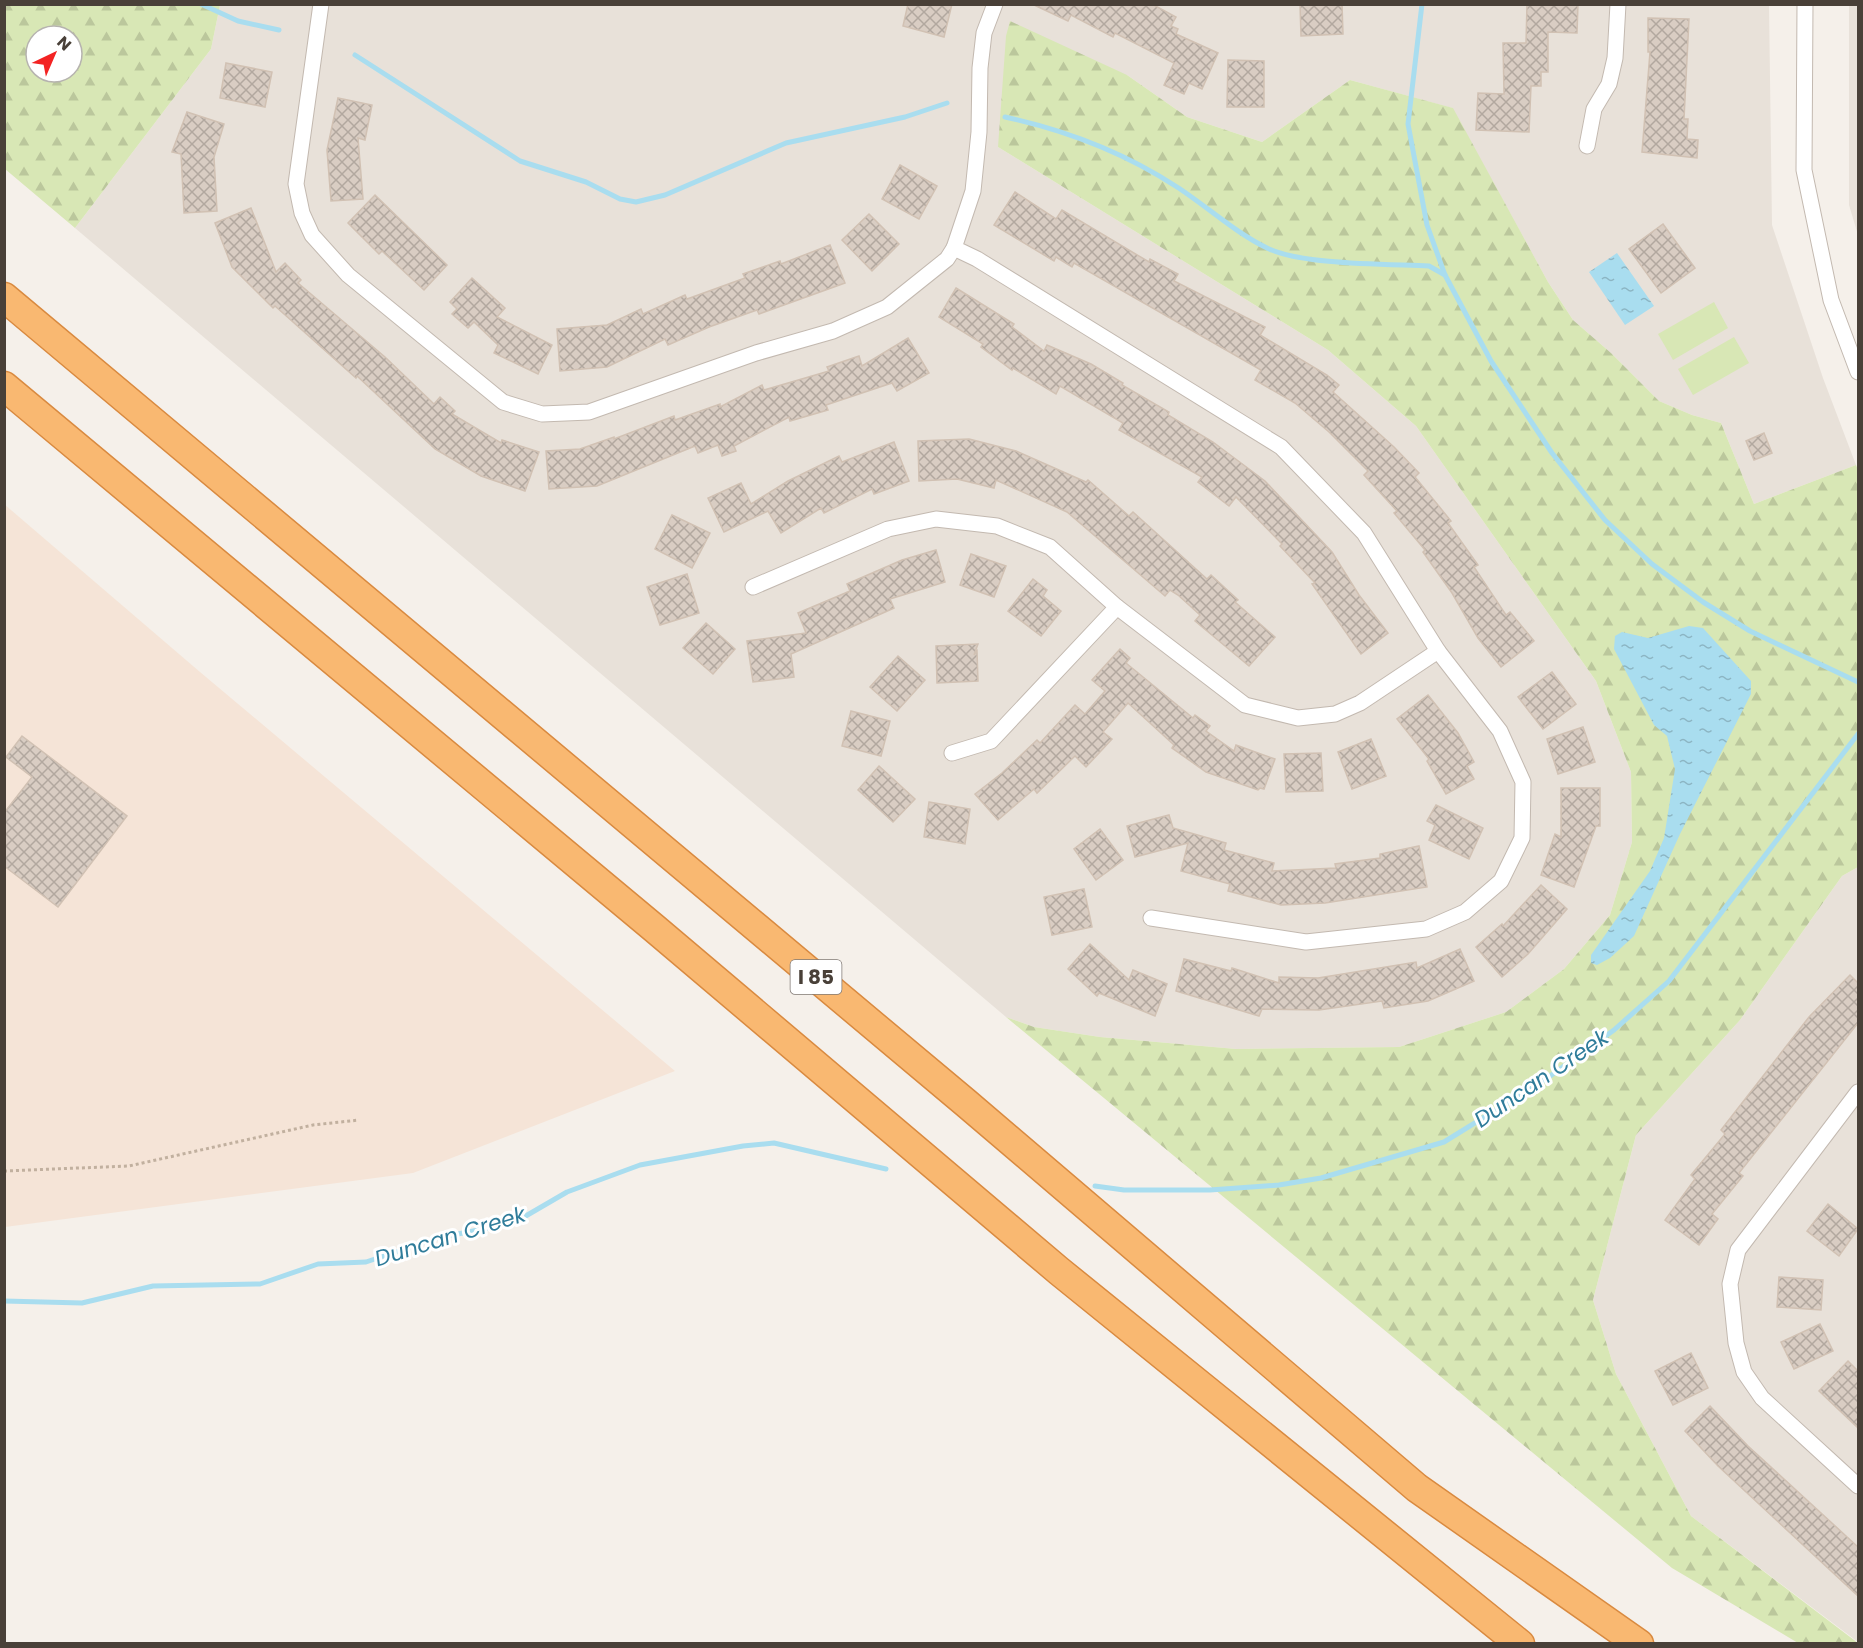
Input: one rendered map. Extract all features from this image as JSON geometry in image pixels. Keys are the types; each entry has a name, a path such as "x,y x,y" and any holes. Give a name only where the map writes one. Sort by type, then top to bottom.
{"highway":[{"name":"I 85","path":"4,297 948,1088 1417,1488 1639,1644"},
{"path":"4,386 654,928 1059,1271 1520,1644"}],"street":[{"path":"321,4 296,183 302,213 312,235 348,275 503,402 542,414 589,412 756,353 833,331 887,307 939,266 954,248 973,191 979,132 981,57 984,33 995,4"},
{"path":"1587,146 1594,110 1609,84 1615,58 1618,4"},
{"path":"1805,4 1804,170 1831,300 1858,372"},
{"path":"954,248 997,271 1281,447 1364,533 1438,651 1500,731 1523,782 1522,838 1501,881 1465,912 1426,929 1306,942 1151,918"},
{"path":"753,587 888,529 936,519 996,526 1050,547 1117,607 1245,705 1298,718 1335,714 1360,703 1438,651"},
{"path":"952,753 991,741 1117,607"},
{"path":"1858,1092 1738,1250 1730,1284 1736,1343 1744,1372 1762,1398 1858,1486"}],"path":[{"path":"4,1171 129,1166 313,1125 359,1120"}],"shaded area":[{"path":"220,5 1769,5 1772,225 1823,378 1856,465 1754,504 1721,423 1692,415 1659,401 1611,353 1573,320 1548,282 1452,108 1350,80 1262,142 1187,117 1127,75 998,147 1328,350 1416,426 1596,681 1631,772 1632,842 1610,915 1564,969 1506,1012 1399,1047 1236,1049 1100,1037 1034,1027 1006,1017 75,228 211,49"},
{"path":"1849,5 1858,5 1858,235 1849,205"},
{"path":"4,504 200,672 675,1071 413,1173 5,1227"},
{"path":"1858,867 1858,1642 1691,1516 1616,1374 1593,1300 1636,1135 1740,1020 1842,876"}],"green space":[{"path":"4,5 220,5 211,49 75,228 5,169"},
{"path":"1010,21 1127,75 1187,117 1262,142 1350,80 1453,108 1548,282 1573,320 1611,353 1659,401 1692,415 1721,423 1754,504 1856,465 1858,470 1858,867 1842,876 1740,1020 1636,1135 1593,1300 1616,1374 1691,1516 1858,1643 1798,1643 1672,1568 1006,1017 1034,1027 1100,1037 1236,1049 1399,1047 1506,1012 1564,969 1610,915 1632,842 1631,772 1596,681 1416,426 1328,350 998,147 1006,36"},
{"path":"1714,302 1728,328 1673,360 1658,334"},
{"path":"1734,337 1749,363 1693,395 1678,369"}],"water":[{"path":"1617,253 1654,306 1625,325 1589,272"},
{"path":"1689,626 1703,628 1751,681 1751,694 1680,834 1634,936 1610,958 1597,965 1591,963 1591,955 1650,871 1664,838 1675,769 1667,736 1654,725 1614,649 1615,636 1622,632 1648,638"}],"building":[{"path":"908,4 952,4 944,37 903,26"},
{"path":"1032,4 1152,4 1176,17 1171,26 1178,29 1176,34 1218,53 1202,89 1189,83 1184,94 1164,85 1174,63 1115,33 1113,37 1071,15 1068,21"},
{"path":"1300,4 1342,4 1343,34 1301,36"},
{"path":"1527,4 1578,4 1577,33 1548,32 1548,72 1541,72 1541,86 1531,86 1529,132 1476,130 1478,93 1504,94 1503,43 1526,43"},
{"path":"1648,18 1689,19 1684,119 1688,119 1687,139 1698,140 1697,158 1642,152 1650,52 1648,52"},
{"path":"1228,60 1264,61 1264,107 1227,107"},
{"path":"226,63 272,72 265,107 220,98"},
{"path":"338,98 372,105 365,140 358,138 363,199 331,201 327,150"},
{"path":"187,112 224,124 214,157 217,211 184,213 181,154 172,152"},
{"path":"900,165 937,186 919,219 882,199"},
{"path":"1015,192 1056,219 1062,210 1149,262 1150,259 1178,274 1174,281 1265,327 1260,335 1327,375 1339,385 1333,392 1419,473 1415,477 1451,521 1448,523 1478,565 1474,567 1506,615 1510,612 1534,641 1501,667 1478,638 1452,593 1423,552 1425,550 1394,513 1397,511 1364,475 1368,471 1329,432 1295,403 1255,380 1261,370 1074,263 1072,267 1056,257 1054,261 994,225"},
{"path":"375,195 447,265 424,290 382,251 379,254 348,223"},
{"path":"251,208 276,272 285,263 301,280 298,283 385,357 434,404 440,397 455,411 452,414 501,443 502,440 539,452 525,491 481,476 435,449 357,376 356,378 275,306 273,308 232,267 215,223"},
{"path":"869,214 899,244 872,271 842,240"},
{"path":"1663,224 1695,268 1661,293 1629,249"},
{"path":"830,245 845,283 759,314 757,310 668,345 665,339 607,367 560,371 557,329 607,325 641,309 643,314 685,295 687,299 745,278 743,274 780,261 781,264"},
{"path":"472,278 505,308 497,317 552,345 538,374 494,353 498,345 474,322 468,328 452,314 457,309 450,302"},
{"path":"956,288 1014,324 1012,327 1044,351 1047,345 1091,364 1123,383 1122,385 1169,412 1168,415 1213,442 1265,481 1332,552 1359,595 1388,633 1361,654 1312,584 1315,583 1280,546 1282,544 1236,497 1229,506 1198,482 1202,477 1119,430 1123,423 1060,386 1056,394 1013,368 1012,370 981,347 983,344 939,317"},
{"path":"908,338 929,373 897,391 892,383 826,405 828,410 790,421 789,417 734,446 736,451 722,456 718,445 698,453 695,446 597,486 549,489 546,451 580,449 614,437 614,439 674,416 675,420 720,404 720,407 762,385 764,390 829,371 827,367 859,356 862,366"},
{"path":"1764,433 1772,453 1754,460 1746,441"},
{"path":"969,439 1016,451 1086,482 1088,480 1129,516 1133,512 1207,579 1211,575 1238,600 1235,602 1275,637 1249,666 1195,621 1200,615 1178,595 1170,590 1165,596 1067,512 996,480 994,488 957,479 919,481 918,441"},
{"path":"894,442 909,481 874,494 872,489 824,513 821,508 781,533 768,511 724,532 708,498 741,483 751,504 788,481 839,456 842,462"},
{"path":"672,515 710,533 692,568 655,549"},
{"path":"936,550 945,582 890,599 894,608 791,654 794,677 753,682 747,641 806,633 798,613 850,591 847,584 902,560"},
{"path":"971,554 1006,566 994,597 960,585"},
{"path":"687,574 699,613 660,625 647,587"},
{"path":"1033,579 1047,590 1043,596 1061,611 1041,636 1008,611"},
{"path":"706,623 735,649 713,674 683,648"},
{"path":"978,644 974,655 977,651 978,681 937,683 936,646"},
{"path":"1120,649 1130,658 1126,663 1193,718 1195,715 1210,726 1206,731 1234,751 1236,745 1275,759 1264,789 1258,790 1206,772 1172,748 1174,745 1128,703 1103,732 1112,739 1086,767 1075,756 1037,793 1034,789 998,820 975,794 1002,773 1037,740 1040,743 1075,705 1085,714 1105,691 1092,680"},
{"path":"898,656 925,680 897,711 870,687"},
{"path":"1552,672 1576,704 1543,729 1518,697"},
{"path":"1428,695 1458,733 1474,762 1467,766 1474,779 1446,794 1427,761 1429,759 1397,719"},
{"path":"851,711 890,721 881,756 842,746"},
{"path":"1583,727 1595,762 1558,774 1547,739"},
{"path":"22,736 127,816 58,907 4,866 4,813 32,777 6,757"},
{"path":"1371,739 1386,776 1352,789 1338,752"},
{"path":"1321,753 1323,791 1286,792 1284,754"},
{"path":"879,766 915,799 893,822 858,790"},
{"path":"1561,788 1600,788 1600,826 1596,826 1574,887 1541,875 1555,834 1561,837"},
{"path":"929,802 970,809 965,844 924,837"},
{"path":"1436,805 1483,828 1469,859 1429,840 1435,825 1427,821"},
{"path":"1169,815 1173,828 1226,843 1224,850 1274,863 1272,871 1336,868 1335,864 1380,858 1380,854 1419,846 1427,887 1325,903 1281,905 1228,891 1230,884 1181,871 1188,843 1135,857 1127,826"},
{"path":"1100,829 1123,860 1096,880 1074,849"},
{"path":"1541,885 1567,909 1528,954 1502,977 1476,947 1502,924 1503,926"},
{"path":"1084,889 1092,927 1052,935 1044,897"},
{"path":"1090,944 1129,980 1133,970 1167,984 1155,1016 1099,993 1097,996 1068,969"},
{"path":"1460,949 1474,981 1428,1001 1384,1008 1382,1001 1319,1010 1262,1009 1259,1016 1176,991 1184,959 1231,971 1232,968 1279,983 1279,977 1318,978 1416,962 1417,968"},
{"path":"1850,975 1858,983 1858,1023 1739,1173 1743,1176 1712,1214 1718,1219 1699,1245 1665,1220 1695,1179 1691,1175 1725,1134 1721,1130 1809,1017"},
{"path":"1828,1204 1858,1229 1839,1256 1807,1231"},
{"path":"1779,1277 1823,1280 1821,1310 1777,1307"},
{"path":"1820,1324 1833,1351 1794,1369 1781,1342"},
{"path":"1691,1353 1708,1388 1673,1405 1655,1371"},
{"path":"1848,1361 1858,1371 1858,1428 1819,1391"},
{"path":"1710,1406 1748,1446 1858,1547 1858,1596 1718,1466 1685,1431"}],"waterway":[{"path":"201,4 238,21 279,30"},
{"path":"1422,4 1408,124 1427,225 1445,275 1491,361 1552,453 1605,520 1652,564 1703,602 1750,631 1858,682"},
{"path":"355,55 520,161 586,182 620,199 636,202 665,195 786,143 905,117 947,103"},
{"path":"1005,117 1072,136 1116,153 1177,187 1244,235 1282,254 1345,263 1429,266 1445,275"},
{"name":"Duncan Creek","path":"1095,1186 1124,1190 1210,1190 1279,1185 1321,1178 1444,1142 1546,1079 1614,1030 1669,981 1858,734"},
{"name":"Duncan Creek","path":"4,1301 82,1303 153,1286 260,1284 318,1264 366,1262 437,1238 499,1226 524,1217 567,1192 640,1165 743,1146 774,1143 886,1169"}]}
